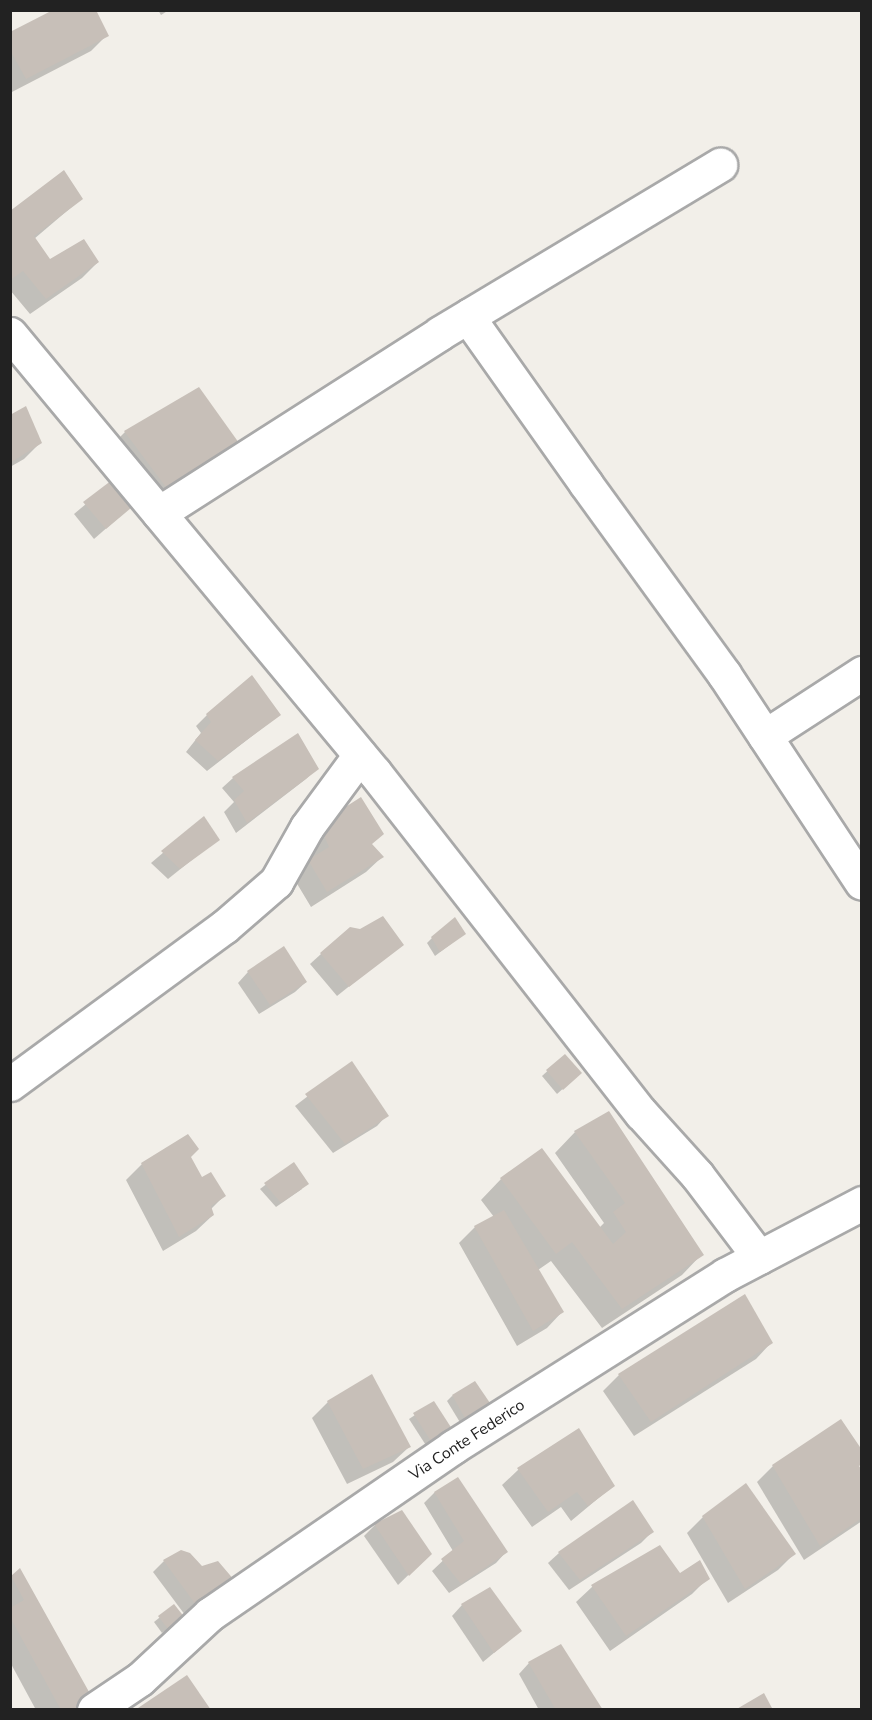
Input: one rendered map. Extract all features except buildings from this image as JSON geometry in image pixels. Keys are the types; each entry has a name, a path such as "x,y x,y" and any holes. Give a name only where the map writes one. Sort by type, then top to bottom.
{"street":[{"path":"159,513 470,315 720,165"},
{"path":"470,315 475,327 724,675 861,883"},
{"path":"10,334 360,755 641,1113 697,1175 759,1257"},
{"path":"765,736 861,673"},
{"path":"10,1084 224,927 276,882 307,826 360,755"},
{"name":"Via Conte Federico","path":"94,1710 140,1679 210,1614 453,1447 725,1275 861,1203"}]}
